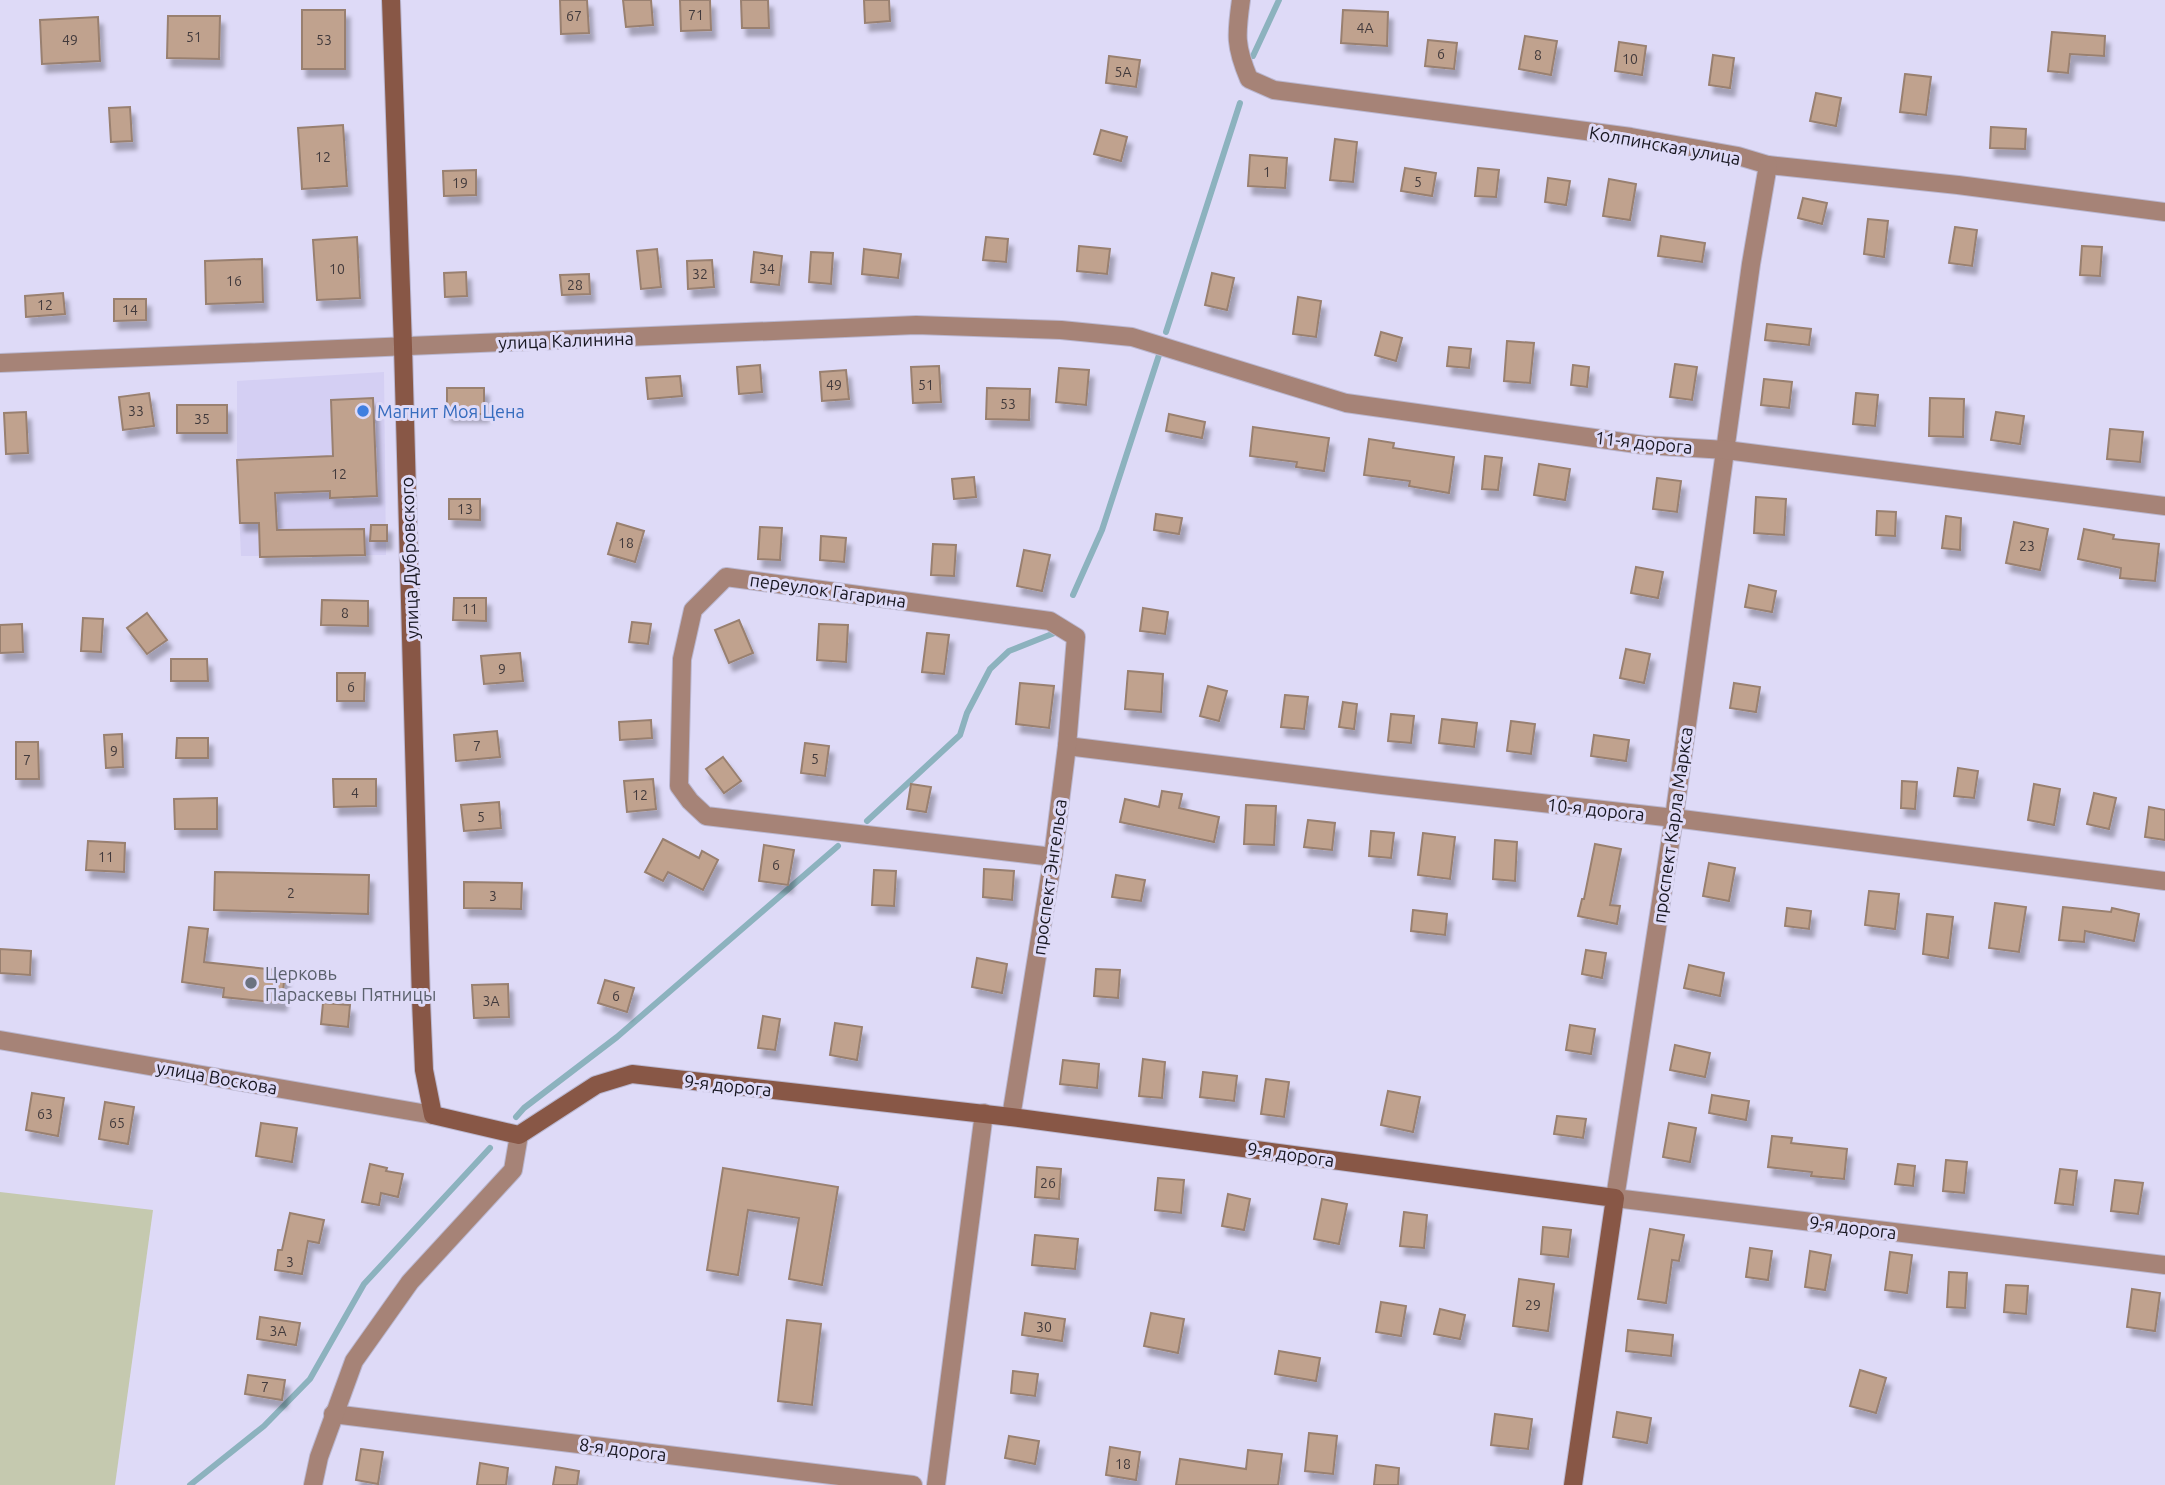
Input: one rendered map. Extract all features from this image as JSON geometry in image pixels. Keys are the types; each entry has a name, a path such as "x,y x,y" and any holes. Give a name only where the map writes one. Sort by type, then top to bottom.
{"street":[{"name":"улица Дубровского","path":"391,0 421,1000 424,1070 433,1115"},
{"name":"Колпинская улица","path":"1241,0 1236,33 1239,55 1249,79 1275,90 1631,137 1738,156 1768,165 1958,185 2165,212"},
{"name":"проспект Карла Маркса","path":"1573,1485 1674,818 1751,264 1768,165"},
{"name":"улица Калинина","path":"0,363 916,325 1061,330 1132,337"},
{"name":"11-я дорога","path":"1132,337 1346,403 1644,444 1726,450 2165,506"},
{"name":"переулок Гагарина","path":"1053,857 706,816 679,786 682,659 693,610 726,577 1049,621 1076,637"},
{"name":"проспект Энгельса","path":"1011,1117 1053,857 1067,746 1076,637"},
{"name":"10-я дорога","path":"1067,746 1674,818 2165,881"},
{"name":"улица Воскова","path":"0,1040 433,1115"},
{"name":"9-я дорога","path":"519,1135 596,1085 632,1074 1011,1117 1615,1198 2165,1265"},
{"path":"936,1485 984,1114"},
{"path":"313,1485 333,1414 354,1361 410,1282 513,1170 519,1135 433,1115"},
{"name":"8-я дорога","path":"333,1414 913,1485"}],"shaded area":[{"path":"384,372 386,555 241,556 237,381"}],"green space":[{"path":"0,1192 153,1210 115,1485 0,1485"}],"building":[{"path":"560,0 587,0 589,33 561,34"},
{"path":"623,0 651,0 653,25 626,27"},
{"path":"680,0 710,0 711,30 681,31"},
{"path":"741,0 768,0 769,28 742,28"},
{"path":"864,0 889,0 890,21 865,23"},
{"path":"302,10 345,10 345,69 302,69"},
{"path":"1343,10 1388,12 1387,46 1341,43"},
{"path":"168,16 220,16 219,59 167,58"},
{"path":"98,17 100,61 42,64 40,20"},
{"path":"2052,32 2105,36 2104,56 2070,54 2068,73 2048,71"},
{"path":"1525,36 1557,41 1551,75 1519,69"},
{"path":"1428,40 1457,43 1454,69 1425,66"},
{"path":"1619,42 1646,46 1642,75 1615,71"},
{"path":"1713,55 1734,58 1730,88 1709,85"},
{"path":"1109,56 1140,60 1136,87 1106,83"},
{"path":"1905,74 1931,77 1926,115 1900,112"},
{"path":"1816,93 1841,98 1836,126 1810,121"},
{"path":"130,107 132,141 111,142 109,108"},
{"path":"343,125 347,186 302,189 298,128"},
{"path":"1991,127 2026,129 2025,149 1990,148"},
{"path":"1101,130 1127,137 1121,161 1094,154"},
{"path":"1335,139 1357,142 1353,182 1330,180"},
{"path":"1250,155 1287,158 1285,188 1248,186"},
{"path":"1405,168 1436,173 1432,196 1401,191"},
{"path":"1478,168 1499,170 1496,197 1475,196"},
{"path":"476,170 476,195 444,196 443,171"},
{"path":"1548,178 1570,181 1566,205 1545,202"},
{"path":"1609,179 1636,184 1630,220 1603,216"},
{"path":"1803,198 1827,203 1822,224 1798,218"},
{"path":"1868,219 1888,221 1884,257 1864,254"},
{"path":"1955,227 1977,230 1972,266 1949,263"},
{"path":"1661,236 1705,243 1702,262 1658,256"},
{"path":"357,237 360,298 317,300 313,240"},
{"path":"986,237 1008,239 1006,262 983,260"},
{"path":"1079,246 1110,249 1107,274 1077,271"},
{"path":"2082,246 2102,247 2100,276 2080,275"},
{"path":"657,249 661,287 641,289 637,251"},
{"path":"864,249 901,254 898,278 862,274"},
{"path":"754,252 782,256 779,285 751,282"},
{"path":"811,252 833,253 831,284 809,282"},
{"path":"262,259 263,302 206,304 205,261"},
{"path":"712,260 714,287 688,289 687,261"},
{"path":"466,272 467,296 445,297 444,273"},
{"path":"1212,273 1234,278 1227,310 1205,305"},
{"path":"589,274 590,294 562,295 560,275"},
{"path":"63,293 65,314 26,317 25,296"},
{"path":"1298,297 1321,301 1316,337 1293,334"},
{"path":"114,299 146,299 146,320 114,321"},
{"path":"1767,324 1811,329 1809,345 1765,340"},
{"path":"1381,332 1402,338 1396,361 1375,355"},
{"path":"1507,341 1534,343 1530,383 1504,381"},
{"path":"1449,347 1471,349 1469,368 1447,366"},
{"path":"1675,364 1697,367 1692,400 1670,397"},
{"path":"760,365 762,392 739,394 737,367"},
{"path":"1573,365 1589,367 1587,387 1571,385"},
{"path":"939,366 941,402 913,403 911,367"},
{"path":"1059,368 1089,370 1086,405 1056,402"},
{"path":"846,370 849,399 822,401 820,372"},
{"path":"680,376 682,396 648,399 646,378"},
{"path":"1764,379 1792,382 1789,408 1761,405"},
{"path":"447,388 484,388 484,414 447,414"},
{"path":"987,388 1030,389 1029,420 986,419"},
{"path":"149,393 154,426 123,430 119,397"},
{"path":"1856,393 1878,395 1875,426 1853,424"},
{"path":"373,398 377,496 330,498 330,491 275,493 277,530 364,529 365,555 260,557 259,523 240,523 237,460 333,456 331,400"},
{"path":"1930,398 1964,399 1963,437 1929,436"},
{"path":"177,405 227,405 227,433 177,433"},
{"path":"26,412 28,453 6,454 4,413"},
{"path":"1996,412 2024,416 2020,444 1991,440"},
{"path":"1169,414 1205,422 1202,438 1166,431"},
{"path":"1253,427 1329,438 1324,471 1296,467 1297,462 1250,456"},
{"path":"2110,429 2143,432 2140,462 2107,459"},
{"path":"1369,439 1394,443 1393,448 1454,457 1449,493 1409,486 1410,481 1364,475"},
{"path":"1485,456 1502,458 1498,490 1482,489"},
{"path":"1539,464 1570,469 1565,500 1534,495"},
{"path":"974,477 976,497 954,499 952,479"},
{"path":"1657,478 1681,481 1677,512 1653,509"},
{"path":"1756,497 1786,499 1784,535 1754,533"},
{"path":"449,499 480,499 480,520 449,519"},
{"path":"1877,511 1896,512 1895,536 1876,535"},
{"path":"1156,514 1182,518 1179,534 1154,530"},
{"path":"1946,516 1961,518 1960,550 1942,548"},
{"path":"2014,522 2048,529 2040,570 2006,563"},
{"path":"617,523 644,531 635,562 608,554"},
{"path":"371,525 387,525 387,541 370,541"},
{"path":"760,527 782,528 780,560 758,559"},
{"path":"2084,529 2114,535 2113,539 2159,544 2155,581 2120,578 2121,568 2078,559"},
{"path":"821,536 846,538 844,562 820,560"},
{"path":"933,544 956,545 954,576 931,575"},
{"path":"1024,550 1050,555 1042,591 1017,586"},
{"path":"1636,567 1663,572 1658,598 1631,593"},
{"path":"1749,585 1776,591 1772,612 1745,607"},
{"path":"454,598 486,598 486,621 453,620"},
{"path":"322,600 368,601 368,626 321,625"},
{"path":"1143,608 1168,612 1165,634 1140,631"},
{"path":"147,613 167,640 147,654 127,628"},
{"path":"83,618 103,619 101,652 81,651"},
{"path":"739,620 753,653 729,663 715,630"},
{"path":"632,622 651,624 648,644 629,642"},
{"path":"22,624 23,652 0,653 0,625"},
{"path":"819,624 848,625 846,662 817,660"},
{"path":"927,633 949,635 944,674 922,672"},
{"path":"1626,649 1650,654 1644,683 1620,678"},
{"path":"520,653 523,681 484,684 481,656"},
{"path":"171,659 207,659 208,681 171,681"},
{"path":"1128,671 1163,674 1161,712 1125,709"},
{"path":"337,673 365,673 364,701 337,701"},
{"path":"1020,683 1054,686 1049,728 1016,724"},
{"path":"1734,683 1760,687 1756,712 1730,708"},
{"path":"1208,686 1227,691 1219,721 1200,716"},
{"path":"1285,695 1308,697 1304,729 1281,727"},
{"path":"1343,702 1357,704 1354,729 1339,727"},
{"path":"1391,714 1414,716 1411,743 1388,741"},
{"path":"1442,719 1477,723 1474,747 1439,743"},
{"path":"651,720 652,738 620,740 619,722"},
{"path":"1511,721 1535,724 1531,754 1507,751"},
{"path":"497,731 500,757 456,761 454,735"},
{"path":"122,734 123,767 106,768 104,735"},
{"path":"1594,735 1629,740 1626,761 1591,756"},
{"path":"177,738 208,738 208,758 176,758"},
{"path":"16,742 38,742 39,779 16,779"},
{"path":"805,743 829,746 825,776 801,773"},
{"path":"723,757 741,781 724,793 706,769"},
{"path":"1958,768 1978,771 1974,798 1954,796"},
{"path":"333,779 376,779 376,806 334,807"},
{"path":"653,779 656,809 627,812 624,781"},
{"path":"1902,781 1917,782 1915,809 1901,808"},
{"path":"911,784 931,787 926,812 907,809"},
{"path":"2034,784 2060,789 2054,825 2028,820"},
{"path":"1162,791 1182,794 1179,808 1219,817 1214,842 1120,822 1125,799 1159,807"},
{"path":"2094,793 2116,798 2109,829 2087,824"},
{"path":"217,798 217,829 175,829 174,799"},
{"path":"499,802 501,828 464,831 461,805"},
{"path":"1246,805 1276,806 1274,845 1244,844"},
{"path":"2149,807 2165,810 2165,840 2145,837"},
{"path":"1308,820 1335,823 1332,850 1304,847"},
{"path":"1371,831 1394,833 1391,858 1369,856"},
{"path":"1423,833 1455,837 1450,879 1418,875"},
{"path":"663,839 699,858 702,851 718,860 703,890 668,872 663,881 645,872"},
{"path":"1495,840 1517,842 1515,881 1493,879"},
{"path":"88,841 125,843 124,872 86,870"},
{"path":"1595,844 1621,849 1610,905 1620,906 1617,924 1578,916"},
{"path":"764,845 794,850 788,885 759,881"},
{"path":"1709,863 1735,868 1729,901 1703,896"},
{"path":"984,869 1014,871 1012,900 983,897"},
{"path":"874,870 896,871 894,906 872,905"},
{"path":"215,872 369,875 368,914 214,910"},
{"path":"1116,875 1145,880 1141,901 1112,897"},
{"path":"464,882 522,883 521,909 464,908"},
{"path":"1869,891 1899,894 1895,929 1865,925"},
{"path":"1995,903 2026,907 2019,952 1989,948"},
{"path":"2063,907 2111,912 2112,908 2139,914 2134,941 2085,931 2084,942 2059,940"},
{"path":"1787,908 1811,911 1809,929 1785,926"},
{"path":"1413,910 1447,914 1445,935 1411,931"},
{"path":"1927,914 1953,917 1948,958 1923,954"},
{"path":"189,927 208,929 204,962 285,971 282,1003 223,997 224,988 182,982"},
{"path":"0,949 31,951 30,975 0,973"},
{"path":"1586,950 1606,953 1602,978 1582,974"},
{"path":"977,958 1007,964 1002,993 972,987"},
{"path":"1689,965 1724,973 1720,996 1684,988"},
{"path":"1096,969 1120,970 1118,998 1094,996"},
{"path":"605,980 634,988 627,1012 598,1003"},
{"path":"508,984 509,1017 474,1018 472,985"},
{"path":"323,1003 350,1005 348,1027 321,1024"},
{"path":"763,1016 780,1019 775,1050 758,1048"},
{"path":"835,1023 862,1027 857,1060 830,1055"},
{"path":"1570,1025 1595,1029 1591,1054 1566,1050"},
{"path":"1675,1045 1710,1053 1705,1077 1670,1070"},
{"path":"1143,1059 1165,1062 1162,1098 1139,1096"},
{"path":"1063,1060 1099,1064 1097,1088 1060,1084"},
{"path":"1203,1072 1237,1076 1234,1101 1200,1097"},
{"path":"1266,1079 1289,1082 1284,1117 1261,1114"},
{"path":"1388,1091 1420,1097 1413,1132 1381,1125"},
{"path":"32,1093 64,1098 58,1136 26,1130"},
{"path":"1712,1095 1749,1101 1746,1120 1709,1113"},
{"path":"105,1102 134,1107 128,1144 99,1139"},
{"path":"1557,1116 1586,1119 1583,1138 1554,1134"},
{"path":"261,1123 297,1128 292,1162 256,1156"},
{"path":"1669,1123 1696,1128 1690,1162 1663,1157"},
{"path":"1772,1136 1792,1138 1791,1143 1847,1149 1844,1179 1811,1176 1812,1172 1768,1167"},
{"path":"1946,1160 1967,1162 1964,1193 1943,1191"},
{"path":"370,1164 403,1174 398,1197 381,1193 379,1205 362,1202"},
{"path":"1898,1164 1915,1166 1913,1186 1895,1184"},
{"path":"1037,1167 1061,1169 1059,1199 1035,1197"},
{"path":"723,1168 838,1187 822,1285 789,1279 799,1218 748,1210 738,1275 707,1270"},
{"path":"2060,1169 2077,1171 2073,1205 2055,1203"},
{"path":"1158,1178 1184,1180 1181,1213 1155,1210"},
{"path":"2115,1180 2143,1183 2138,1214 2111,1211"},
{"path":"1228,1194 1250,1199 1244,1230 1222,1226"},
{"path":"1322,1199 1347,1204 1339,1244 1314,1239"},
{"path":"1404,1212 1427,1215 1424,1248 1400,1246"},
{"path":"290,1213 324,1220 319,1243 308,1241 302,1274 275,1270 278,1250 282,1250"},
{"path":"1543,1227 1571,1230 1568,1257 1541,1254"},
{"path":"1650,1229 1684,1235 1679,1261 1672,1260 1666,1303 1638,1299"},
{"path":"1035,1235 1078,1239 1075,1269 1032,1265"},
{"path":"1750,1248 1772,1251 1768,1280 1746,1277"},
{"path":"1810,1251 1831,1255 1825,1290 1805,1287"},
{"path":"1890,1252 1912,1255 1907,1293 1885,1290"},
{"path":"1949,1272 1967,1273 1965,1308 1947,1307"},
{"path":"1519,1279 1554,1284 1548,1331 1513,1326"},
{"path":"2006,1285 2028,1286 2026,1314 2004,1312"},
{"path":"2132,1289 2160,1293 2155,1331 2127,1327"},
{"path":"1381,1302 1406,1306 1401,1336 1376,1332"},
{"path":"1440,1309 1465,1315 1460,1339 1434,1334"},
{"path":"1025,1313 1065,1319 1062,1341 1022,1335"},
{"path":"1151,1313 1184,1319 1178,1353 1144,1346"},
{"path":"260,1317 300,1323 296,1345 257,1339"},
{"path":"787,1320 821,1324 812,1405 778,1401"},
{"path":"1628,1330 1673,1335 1671,1356 1626,1351"},
{"path":"1279,1351 1320,1358 1316,1381 1275,1374"},
{"path":"1860,1370 1886,1378 1876,1413 1850,1406"},
{"path":"1013,1371 1038,1374 1035,1396 1011,1393"},
{"path":"248,1375 285,1380 282,1400 245,1394"},
{"path":"1617,1412 1651,1418 1647,1443 1613,1437"},
{"path":"1495,1414 1532,1419 1528,1449 1491,1445"},
{"path":"1309,1433 1337,1436 1333,1474 1305,1471"},
{"path":"1009,1436 1039,1441 1035,1464 1005,1458"},
{"path":"1110,1447 1140,1452 1136,1480 1106,1475"},
{"path":"361,1449 383,1452 378,1484 356,1480"},
{"path":"1248,1450 1282,1454 1278,1485 1176,1485 1180,1459 1246,1469"},
{"path":"480,1463 508,1468 506,1485 477,1485"},
{"path":"1376,1465 1399,1468 1398,1485 1374,1485"},
{"path":"556,1467 579,1471 577,1485 553,1485"}],"waterway":[{"path":"1253,56 1279,0"},
{"path":"1166,332 1240,103"},
{"path":"1073,595 1102,530 1159,355"},
{"path":"867,821 960,735 967,713 990,669 1009,651 1057,632"},
{"path":"516,1117 617,1037 838,846"},
{"path":"190,1485 264,1426 310,1379 364,1284 490,1148"}],"place":[{"name":"Магнит Моя Цена","path":"363,411"},
{"name":"Церковь Параскевы Пятницы","path":"251,983"}]}
